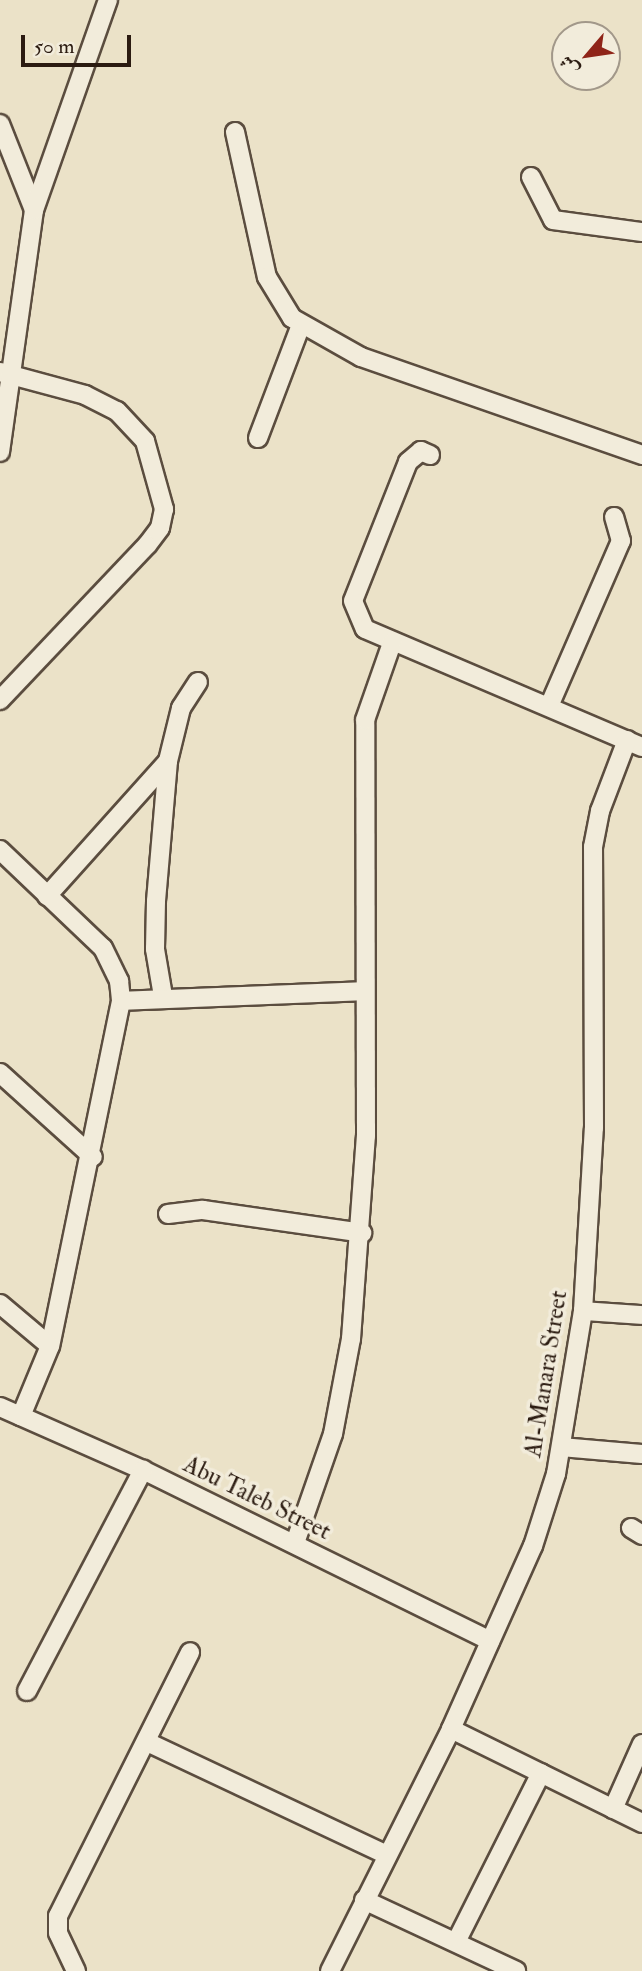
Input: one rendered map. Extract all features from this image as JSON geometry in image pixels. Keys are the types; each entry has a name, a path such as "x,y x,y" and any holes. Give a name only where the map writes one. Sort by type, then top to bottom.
{"street":[{"path":"0,452 7,375 34,210 108,0"},
{"path":"0,124 34,210"},
{"path":"235,132 267,276 282,307 301,325 361,356 425,381 642,455"},
{"path":"531,177 554,220 642,232"},
{"path":"258,438 301,325"},
{"path":"0,700 147,545 160,528 164,509 145,441 117,411 58,386 7,375"},
{"path":"430,455 421,452 408,462 353,601 365,629 391,643 550,704 634,743"},
{"path":"550,704 618,548 621,536 614,517"},
{"path":"295,1544 333,1434 351,1339 362,1233 366,720 391,643"},
{"path":"163,996 155,949 156,901 168,761 181,708 198,682"},
{"name":"Al-Manara Street","path":"330,1971 385,1854 451,1729 533,1546 561,1447 583,1311 594,1128 593,847 600,811 634,743"},
{"path":"47,896 168,761"},
{"path":"0,850 103,947 119,981 121,1001 93,1157 50,1346 21,1416"},
{"path":"121,1001 163,996 365,991"},
{"path":"0,1073 93,1157"},
{"path":"168,1214 203,1210 362,1233"},
{"path":"0,1304 50,1346"},
{"path":"583,1311 642,1315"},
{"name":"Abu Taleb Street","path":"0,1408 143,1470 490,1641"},
{"path":"561,1447 642,1454"},
{"path":"27,1691 143,1470"},
{"path":"76,1971 58,1933 58,1916 190,1651"},
{"path":"451,1729 642,1823"},
{"path":"147,1742 385,1854"},
{"path":"613,1809 642,1744"},
{"path":"456,1942 541,1773"},
{"path":"363,1900 516,1971"}]}
